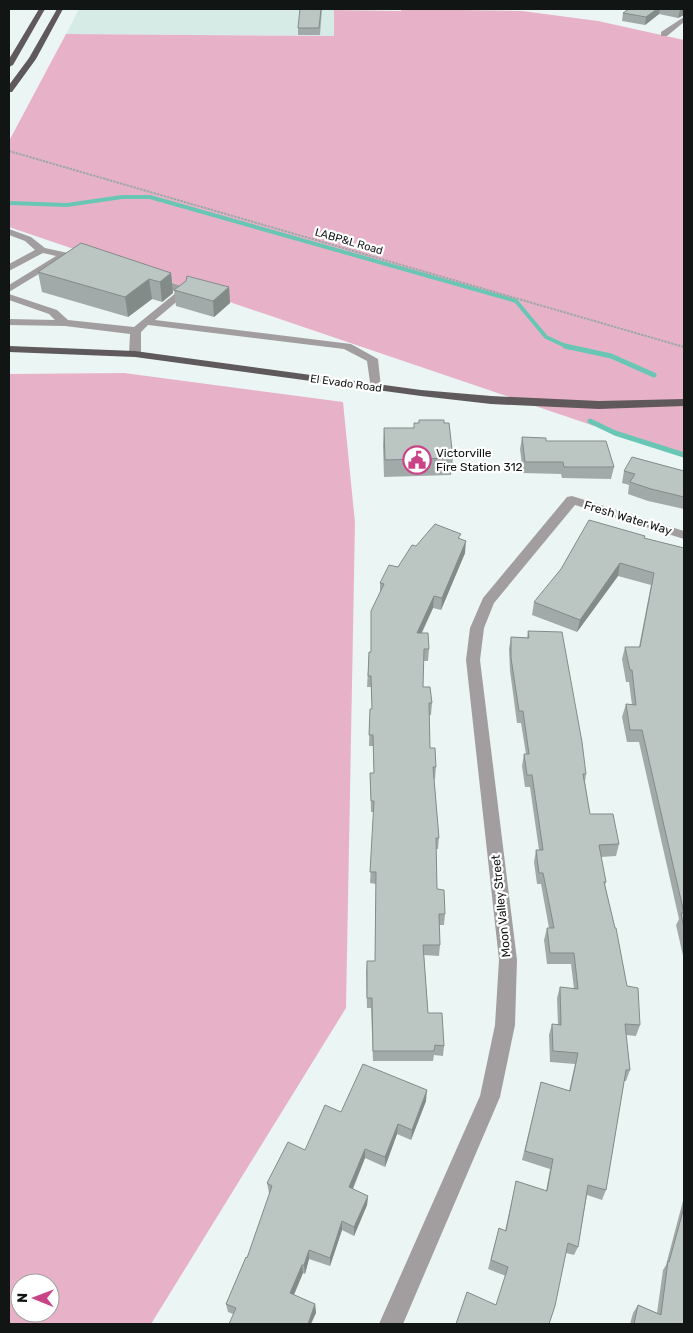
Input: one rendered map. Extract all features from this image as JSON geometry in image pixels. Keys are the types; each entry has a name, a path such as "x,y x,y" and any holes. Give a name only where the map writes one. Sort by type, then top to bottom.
{"main road":[{"path":"9,65 42,9"},
{"path":"9,90 32,59 60,9"},
{"name":"El Evado Road","path":"9,349 135,354 375,387 549,404 684,403"}],"street":[{"path":"664,34 684,19"},
{"path":"9,232 28,239 42,250 65,255 77,254"},
{"path":"9,268 42,250"},
{"path":"9,289 65,255"},
{"path":"9,322 65,323 136,330 182,293 181,289 143,276"},
{"path":"9,297 53,312 65,323"},
{"path":"146,322 347,346 372,359 375,387"},
{"path":"135,354 136,330"},
{"name":"Fresh Water Way","path":"572,500 684,535"},
{"name":"Moon Valley Street","path":"391,1324 490,1097 505,1025 508,960 473,660 477,628 488,601 572,500"}],"path":[{"name":"LABP&L Road","path":"9,152 684,347"}],"shaded area":[{"path":"79,9 334,9 334,36 66,34"},
{"path":"401,9 522,11 598,21 684,40 684,454 615,433 9,227 9,141 66,34 334,36 334,10 401,11"},
{"path":"124,373 343,402 355,523 346,1008 151,1324 9,1324 9,374"}],"building":[{"path":"300,9 321,9 319,28 298,28"},
{"path":"629,9 657,9 646,17 623,13"},
{"path":"81,243 171,273 160,282 149,279 125,297 38,272"},
{"path":"187,276 229,287 213,301 174,290 186,281"},
{"path":"419,420 444,420 444,423 449,423 453,458 385,460 384,428 414,428 414,423 419,423"},
{"path":"522,437 546,438 546,441 606,441 614,467 564,467 563,462 525,462"},
{"path":"632,457 684,471 684,497 630,482 635,474 624,471"},
{"path":"589,520 645,536 644,538 684,548 684,913 642,730 630,730 626,704 636,705 632,670 630,670 625,647 640,647 654,573 620,563 580,620 534,602 561,569"},
{"path":"435,524 461,534 458,538 466,541 442,598 434,596 417,633 428,633 429,649 424,649 423,687 430,687 432,703 429,703 430,748 435,748 436,767 433,767 439,838 436,838 437,889 444,890 445,914 439,914 440,945 423,945 428,1013 442,1013 444,1046 435,1045 434,1051 373,1051 372,998 367,998 367,961 375,961 376,872 370,872 374,801 371,801 370,773 374,773 373,735 369,735 370,709 372,709 371,676 368,676 369,652 371,652 371,611 384,584 380,583 389,565 398,567 412,545 416,546"},
{"path":"528,631 562,632 582,742 586,774 583,774 590,814 613,814 619,844 599,845 606,882 604,882 616,928 627,986 638,988 640,1025 625,1024 630,1070 626,1070 606,1190 588,1185 578,1247 568,1243 555,1306 549,1324 456,1324 467,1292 496,1305 508,1267 491,1260 499,1228 506,1231 516,1181 547,1191 553,1159 525,1151 541,1082 570,1091 578,1053 553,1051 552,1024 561,1025 560,987 578,989 574,953 550,953 547,928 554,928 543,873 539,873 536,850 543,850 532,775 527,775 524,754 529,754 523,711 519,711 511,658 511,637 529,638"},
{"path":"681,913 684,913 684,928"},
{"path":"363,1064 427,1090 412,1130 398,1124 385,1157 365,1149 349,1187 368,1196 354,1227 342,1221 330,1258 309,1250 290,1293 315,1304 308,1324 229,1324 236,1308 226,1304 247,1258 272,1186 267,1183 288,1142 305,1150 325,1105 341,1112"},
{"path":"684,1207 684,1324 634,1324 638,1305 661,1315 668,1261"}],"waterway":[{"path":"9,203 67,205 122,197 150,197 516,301 546,337 566,346"},
{"path":"566,346 611,356 654,375"},
{"path":"566,346 570,348"},
{"path":"590,421 615,433 684,455"}],"place":[{"name":"Victorville Fire Station 312","path":"417,460"}]}
